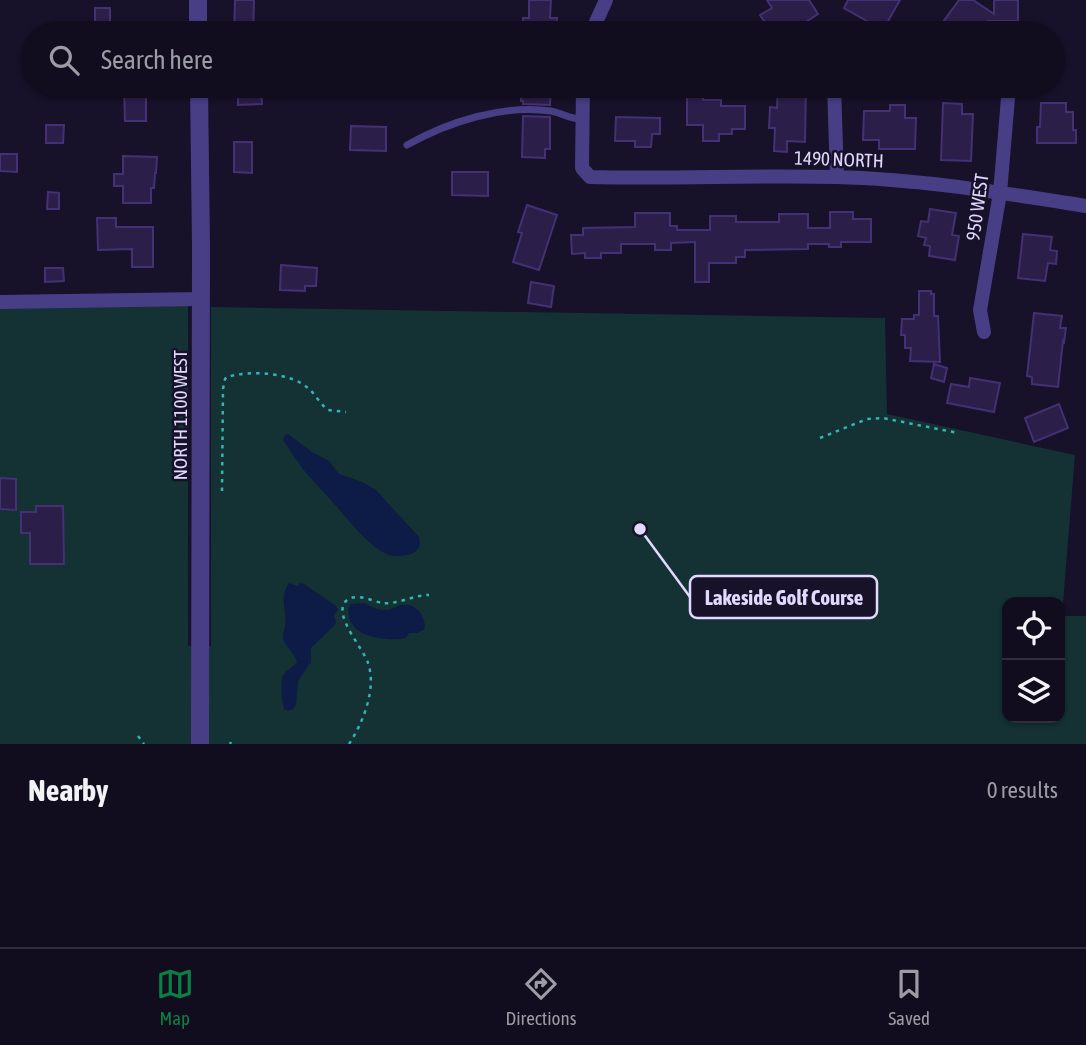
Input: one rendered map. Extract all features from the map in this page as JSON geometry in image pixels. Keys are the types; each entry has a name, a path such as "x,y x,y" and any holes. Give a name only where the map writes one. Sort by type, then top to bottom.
{"street":[{"path":"198,0 198,21"},
{"path":"596,21 606,0"},
{"name":"NORTH 1100 WEST","path":"199,98 200,744"},
{"path":"583,98 583,119"},
{"path":"834,98 837,177"},
{"name":"950 WEST","path":"984,332 980,310 1000,192 1008,98"},
{"name":"1490 NORTH","path":"583,119 582,168 590,177 837,177 913,181 1086,206"},
{"path":"0,302 201,299"}],"lane":[{"path":"407,145 443,127 510,111 552,111 572,119 583,119"}],"path":[{"path":"222,491 223,389 228,377 253,374 281,376 306,386 328,410 346,412"},
{"path":"820,438 867,419 883,418 958,433"},
{"path":"349,744 366,709 371,675 366,656 345,622 342,613 344,604 354,597 389,603 429,595"},
{"path":"138,736 144,744"}],"green space":[{"path":"0,305 188,305 188,646 211,646 211,307 885,318 887,414 1075,455 1064,597 1002,597 1002,723 1065,723 1065,616 1086,616 1086,744 0,744"}],"water":[{"path":"288,434 329,461 339,474 375,489 419,537 418,549 408,555 392,556 368,541 302,467 283,440"},
{"path":"289,583 297,586 304,584 338,609 334,616 334,626 311,648 311,662 298,681 296,705 288,711 284,709 282,677 297,662 283,636 286,621 284,595"},
{"path":"365,603 383,610 402,605 412,606 421,614 424,630 409,633 406,638 400,639 378,638 363,633 352,623 348,609 351,604"}],"building":[{"path":"235,0 254,0 253,21 234,21"},
{"path":"529,0 551,0 550,18 557,18 557,21 523,21 523,18 529,18"},
{"path":"767,0 809,0 818,14 807,21 764,21 760,15 772,8"},
{"path":"848,0 900,0 888,21 867,21 844,8"},
{"path":"959,0 973,0 994,14 994,0 1018,0 1018,21 944,21"},
{"path":"95,8 110,8 110,21 95,21"},
{"path":"124,98 146,98 146,121 125,121"},
{"path":"238,98 262,98 262,104 238,105"},
{"path":"521,98 550,98 550,105 523,104"},
{"path":"687,98 721,100 721,106 745,106 745,129 732,129 732,134 719,134 719,141 703,141 703,125 687,125"},
{"path":"777,98 806,98 805,142 787,141 787,152 774,151 775,128 769,128 770,107 777,108"},
{"path":"943,103 962,104 962,114 973,114 971,161 941,160"},
{"path":"1041,103 1066,103 1066,112 1073,112 1076,143 1037,143"},
{"path":"890,105 905,105 905,118 916,118 915,149 879,149 879,140 863,140 864,111 890,111"},
{"path":"523,116 550,117 550,149 545,149 545,158 522,157"},
{"path":"616,117 660,118 660,134 652,134 651,147 635,147 635,141 615,141"},
{"path":"46,125 64,125 63,143 46,143"},
{"path":"351,126 386,127 386,151 350,150"},
{"path":"234,142 252,142 252,173 234,172"},
{"path":"0,154 17,154 17,172 0,171"},
{"path":"123,156 157,157 151,203 123,203 123,186 114,186 114,174 123,174"},
{"path":"452,172 488,172 488,196 452,195"},
{"path":"48,192 59,193 59,209 47,209"},
{"path":"527,205 557,215 539,270 513,262 522,233 518,232"},
{"path":"930,209 956,213 952,235 959,236 955,260 929,256 930,246 924,245 926,238 918,236 921,221 928,222"},
{"path":"830,212 853,212 853,219 871,219 871,242 841,242 841,247 808,244 808,249 745,250 745,257 736,257 736,263 709,263 709,282 695,282 695,242 671,243 671,250 655,250 655,244 621,244 621,253 601,253 601,258 585,258 585,253 572,254 571,235 583,235 583,228 635,227 635,213 670,213 670,226 677,226 677,230 710,230 710,216 736,216 736,222 779,222 779,214 808,214 808,228 830,228"},
{"path":"97,218 116,218 116,227 153,227 153,267 132,267 132,249 98,250"},
{"path":"1023,234 1052,237 1050,250 1057,251 1056,264 1048,263 1045,281 1018,278"},
{"path":"281,265 317,268 316,286 305,286 305,291 280,290"},
{"path":"45,268 63,268 64,281 45,282"},
{"path":"531,282 554,286 551,307 528,303"},
{"path":"919,291 931,291 931,294 934,294 940,362 910,361 911,348 905,348 905,335 901,335 902,319 914,319 914,315 919,315"},
{"path":"1034,313 1062,316 1060,328 1066,328 1058,387 1032,384 1032,377 1027,376"},
{"path":"934,364 947,368 944,382 931,378"},
{"path":"970,378 1000,383 994,412 947,403 951,384 969,387"},
{"path":"1059,404 1068,428 1034,442 1025,418"},
{"path":"0,478 16,479 16,510 0,509"},
{"path":"36,506 63,506 64,564 30,564 30,533 21,533 21,512 36,512"}],"place":[{"name":"Lakeside Golf Course","path":"640,529"}]}
